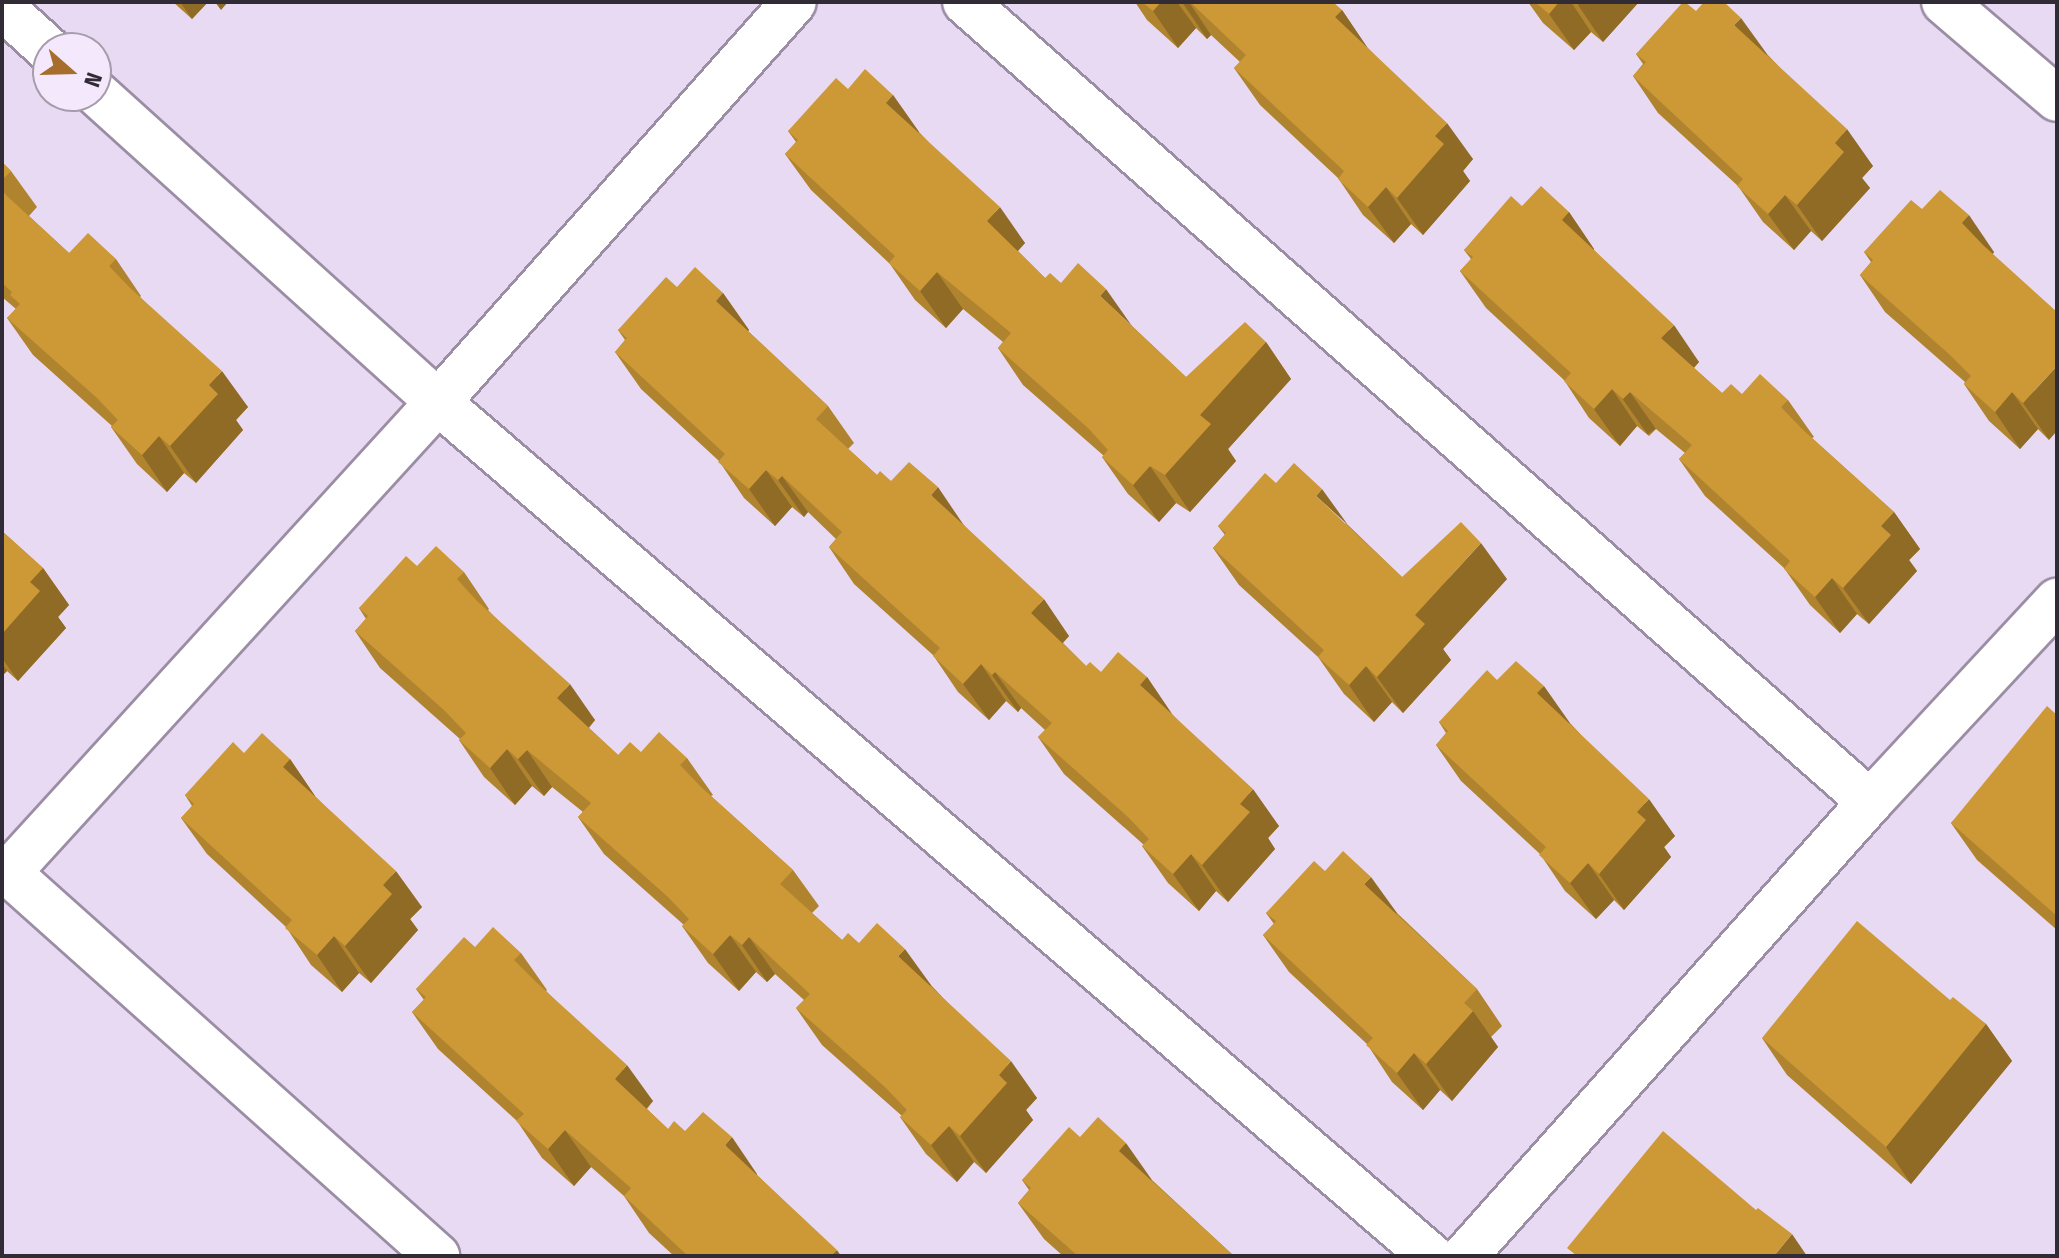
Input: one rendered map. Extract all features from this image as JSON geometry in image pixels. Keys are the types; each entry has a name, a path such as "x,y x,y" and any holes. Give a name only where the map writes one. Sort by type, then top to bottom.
{"street":[{"path":"437,1256 5,870 438,402 794,2"},
{"path":"965,2 1870,802"},
{"path":"1944,2 2057,99"},
{"path":"2,7 32,34"},
{"path":"112,107 438,402 1431,1256"},
{"path":"1465,1256 1870,802 2057,601"}],"building":[{"path":"1142,2 1161,2 1153,11"},
{"path":"1190,2 1333,2 1342,10 1335,17 1447,123 1435,136 1444,144 1397,198 1386,187 1368,207 1338,179 1344,171 1234,68 1246,55"},
{"path":"1535,2 1559,2 1549,14"},
{"path":"1683,2 1696,11 1704,2 1724,2 1741,18 1734,25 1847,129 1835,143 1844,152 1797,205 1785,195 1768,214 1737,186 1743,179 1633,76 1646,62 1636,54"},
{"path":"865,69 893,95 886,103 1000,207 987,221 1045,278 1050,273 1061,283 1078,263 1106,289 1100,296 1186,377 1245,322 1266,342 1200,415 1211,424 1165,475 1150,466 1133,485 1102,457 1108,450 1088,428 998,348 1011,333 937,272 920,291 889,263 895,256 785,154 798,140 788,131 836,78 848,89"},
{"path":"2,162 11,171 2,180"},
{"path":"1541,186 1569,212 1562,220 1674,325 1661,338 1722,393 1731,384 1742,394 1760,374 1788,400 1781,407 1802,429 1894,512 1881,526 1891,535 1843,588 1832,578 1815,597 1784,569 1790,561 1679,459 1692,445 1630,392 1623,399 1612,389 1594,409 1564,381 1571,373 1460,271 1473,257 1464,250 1511,196 1522,206"},
{"path":"2,190 69,253 88,233 116,259 109,266 130,288 222,371 209,385 218,394 170,446 159,436 142,455 111,427 118,420 97,398 7,318 20,304 2,283"},
{"path":"1940,190 1969,215 1962,223 1983,245 2057,312 2057,366 2023,403 2012,392 1995,412 1964,384 1971,376 1860,275 1873,260 1864,252 1911,200 1922,209"},
{"path":"695,267 723,293 716,301 828,406 816,419 877,475 880,471 891,481 909,462 938,487 931,495 1044,599 1031,613 1086,666 1090,662 1101,672 1118,652 1147,677 1140,685 1253,789 1240,804 1250,812 1202,865 1191,854 1173,874 1142,846 1149,839 1128,817 1038,737 1052,723 995,672 992,675 981,664 963,684 933,656 940,648 829,547 842,532 782,476 778,480 766,470 749,489 718,462 725,454 615,352 627,338 618,330 666,277 677,287"},
{"path":"1294,463 1322,489 1316,496 1402,577 1461,522 1481,543 1415,615 1425,624 1377,677 1366,666 1349,685 1318,657 1324,650 1213,548 1226,533 1218,526 1265,473 1276,483"},
{"path":"2,531 43,568 30,582 40,591 2,634"},
{"path":"436,546 464,572 457,579 477,601 570,684 557,698 618,755 630,742 641,752 659,732 687,758 680,765 701,787 793,870 780,884 842,940 848,933 859,943 877,923 905,949 898,956 1011,1061 999,1075 1007,1083 960,1136 949,1126 931,1145 900,1117 907,1110 886,1088 796,1008 810,994 749,937 742,945 730,935 713,954 682,926 689,919 668,897 578,817 591,803 527,750 518,759 507,749 490,768 459,740 466,733 445,711 355,631 368,616 359,608 406,556 417,566"},
{"path":"1516,661 1544,686 1537,693 1649,799 1637,812 1646,820 1599,874 1588,863 1570,883 1539,855 1546,847 1436,745 1448,731 1439,722 1487,670 1497,680"},
{"path":"2047,706 2057,715 2057,916 1951,823"},
{"path":"262,733 290,759 283,767 396,871 383,885 392,894 345,946 334,936 317,955 285,928 292,920 181,818 194,804 185,795 233,742 244,753"},
{"path":"1343,851 1371,877 1364,884 1477,989 1464,1003 1473,1011 1426,1064 1414,1053 1397,1073 1366,1045 1373,1038 1263,935 1276,921 1266,913 1314,861 1325,871"},
{"path":"1857,921 1950,1000 1953,997 1986,1024 1886,1147 1762,1038"},
{"path":"493,927 521,953 514,960 627,1065 615,1079 668,1129 674,1121 685,1131 703,1112 732,1137 725,1145 837,1250 831,1256 688,1256 624,1196 631,1188 565,1130 548,1149 516,1121 524,1114 412,1012 426,997 416,989 464,937 475,947"},
{"path":"1098,1117 1126,1143 1119,1151 1232,1256 1078,1256 1018,1203 1031,1188 1022,1180 1069,1127 1080,1137"},
{"path":"1663,1131 1756,1210 1758,1208 1792,1234 1774,1256 1577,1256 1567,1248"}]}
